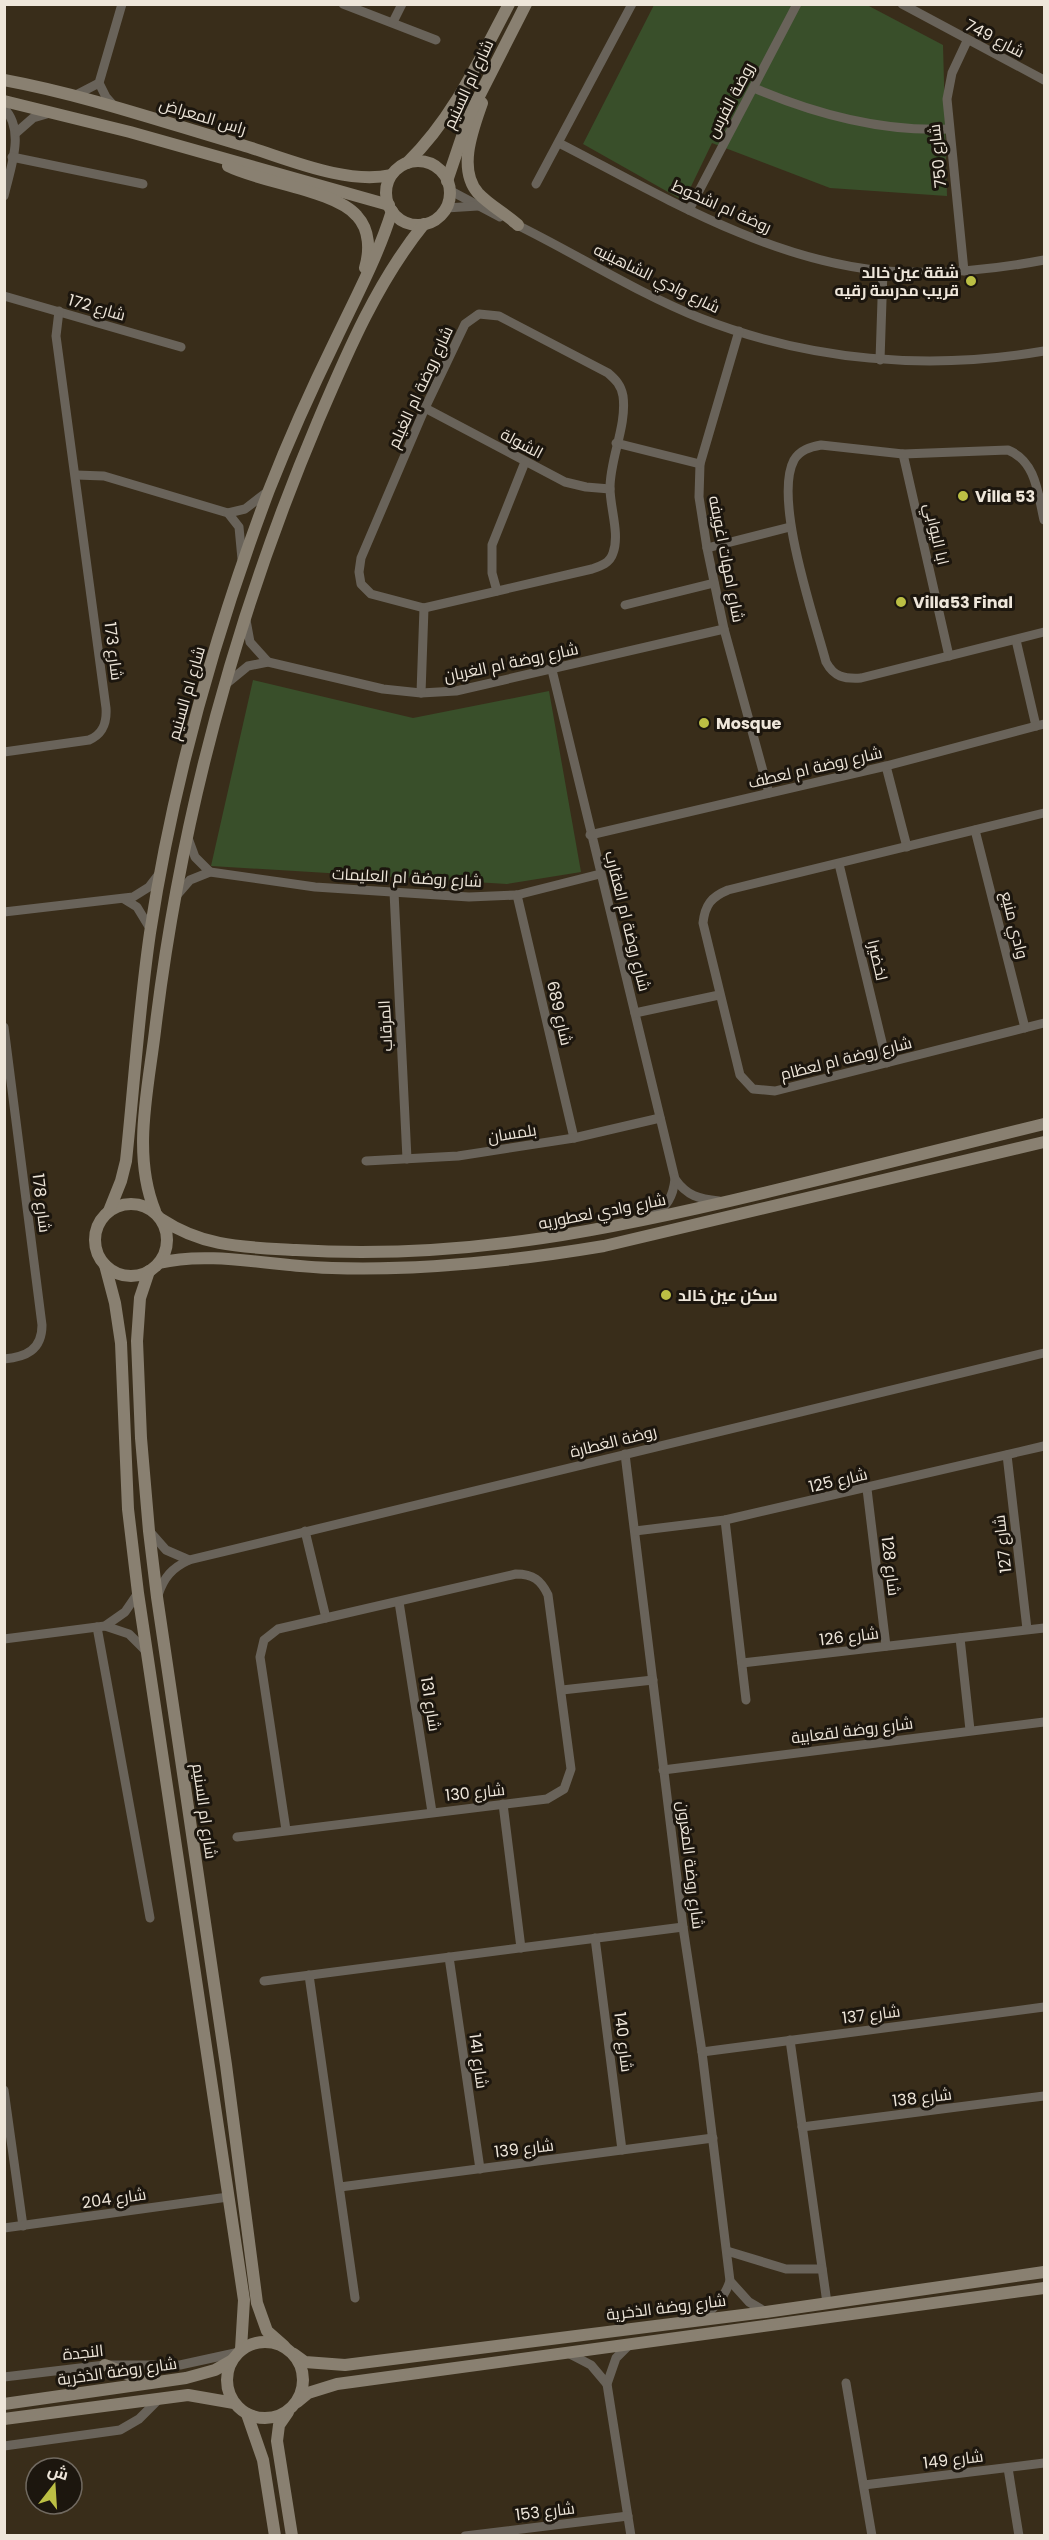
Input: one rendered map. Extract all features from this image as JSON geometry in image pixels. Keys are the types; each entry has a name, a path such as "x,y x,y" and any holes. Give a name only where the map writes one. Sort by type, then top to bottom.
{"main road":[{"name":"شارع ام السنيم","path":"406,163 424,146 450,113 509,4"},
{"name":"شارع ام السنيم","path":"448,185 461,135 497,58 526,4"},
{"path":"497,58 472,134 469,176 476,191 518,225"},
{"name":"راس المعراض","path":"4,80 74,96 337,173 377,178 392,175"},
{"path":"4,101 203,153 390,208 406,222 424,224"},
{"path":"203,153 244,174 326,198 352,211 363,223 368,247 359,293"},
{"path":"158,1215 142,1205 130,1203 119,1205 109,1211 100,1220 95,1237 98,1255 105,1265 114,1272 126,1276 138,1276 154,1267 168,1242 166,1230 146,1185 143,1166 143,1144 161,979 206,753 246,618 279,519 328,397 383,283 424,224 441,215 446,208 448,185 435,166 426,162 406,163 392,175 386,190 390,208"},
{"name":"شارع ام السنيم","path":"109,1211 126,1161 140,1011 151,930 197,709 269,490 382,240 390,208"},
{"name":"شارع وادي لعطوريه","path":"158,1215 197,1238 219,1244 332,1253 445,1250 522,1243 643,1221 728,1202 1044,1124"},
{"name":"شارع وادي لعطوريه","path":"154,1267 194,1257 331,1268 393,1268 537,1257 616,1243 1044,1142"},
{"name":"شارع ام السنيم","path":"105,1265 116,1303 122,1343 128,1499 138,1593 244,2300 236,2354"},
{"name":"شارع ام السنيم","path":"154,1267 140,1298 137,1341 141,1438 157,1597 226,2065 256,2303 267,2331 289,2350"},
{"name":"شارع روضة الذخرية","path":"289,2350 305,2362 345,2365 766,2312 1044,2272"},
{"name":"شارع روضة الذخرية","path":"293,2406 308,2393 337,2384 1044,2288"},
{"path":"292,2535 277,2441 279,2426 293,2406 302,2390 304,2378 301,2365 289,2350 273,2342 261,2342 236,2354 226,2378 234,2403 247,2414 268,2418 293,2406"},
{"name":"شارع روضة الذخرية","path":"4,2404 203,2374 236,2354"},
{"path":"105,2365 151,2383"},
{"name":"شارع روضة الذخرية","path":"4,2419 189,2395 234,2403"},
{"path":"247,2414 263,2460 273,2533"}],"street":[{"path":"116,108 106,97 99,83 122,4"},
{"path":"344,4 436,40"},
{"path":"393,22 402,4"},
{"path":"536,184 632,4"},
{"name":"روضة الفرس","path":"689,210 797,4"},
{"name":"شارع 749","path":"902,4 967,41 1044,80"},
{"name":"شارع 750","path":"964,271 947,90 967,41"},
{"path":"74,96 99,83"},
{"path":"754,88 815,111 850,120 897,127 949,129"},
{"path":"4,108 14,122 17,132 4,196"},
{"path":"17,132 33,118 53,112"},
{"name":"روضة ام اشخوط","path":"559,143 689,210 767,244 837,262 883,270 964,271 1044,260"},
{"path":"12,157 143,184"},
{"name":"شارع وادي الشاهينيه","path":"448,185 480,207 700,318 814,352 880,360 961,361 1044,351"},
{"name":"شارع وادي الشاهينيه","path":"446,208 480,207"},
{"path":"880,360 883,270"},
{"name":"شارع 172","path":"4,296 181,347"},
{"name":"شارع 173","path":"4,752 89,740 100,733 106,722 76,475 56,336 59,311"},
{"name":"شارع روضة ام الغيلم","path":"479,314 499,316 608,373 621,387 623,398 610,489 615,541 611,558 604,565 424,608 370,594 362,584 359,572 362,558 425,408 465,324 479,314"},
{"name":"شارع امهات اغويفه","path":"739,331 700,464 699,497 724,629 769,793"},
{"name":"الشولة","path":"425,408 565,482 610,489"},
{"path":"616,443 700,464"},
{"path":"1044,516 1032,473 1026,461 1008,450 903,454 821,445 809,447 795,459 787,485 790,527 826,662 837,676 849,679 861,678 1044,632"},
{"name":"ابا اليوابي","path":"903,454 949,656"},
{"path":"497,591 492,573 492,545 525,462"},
{"path":"76,475 104,476 228,513 245,509 269,490"},
{"path":"228,513 235,521 240,534 242,567"},
{"path":"707,548 790,527"},
{"path":"625,605 714,583"},
{"path":"421,693 424,608"},
{"path":"246,618 250,642 268,662"},
{"name":"شارع روضة ام الغربان","path":"268,662 383,688 421,693 456,690 552,670 724,629"},
{"path":"1016,640 1040,725"},
{"path":"226,684 248,666 268,662"},
{"name":"شارع روضة ام العقارب","path":"552,670 590,835 675,1179"},
{"name":"شارع روضة ام لعطف","path":"590,835 886,766 1040,725"},
{"path":"886,766 907,847"},
{"name":"شارع روضة ام لعظام","path":"1044,813 728,890 716,895 708,902 703,923 719,995 741,1075 753,1089 775,1091 1044,1023"},
{"name":"وادي منيع","path":"975,830 1024,1028"},
{"path":"176,896 190,880 210,872 195,857 188,836"},
{"name":"لخضيرا","path":"839,864 887,1064"},
{"path":"4,912 98,899 124,899 142,893 162,870"},
{"name":"شارع روضة ام العليمات","path":"210,872 315,887 469,897 517,895 600,874"},
{"name":"المرقاب","path":"394,892 407,1159"},
{"name":"شارع 689","path":"517,895 574,1138"},
{"path":"124,899 137,907 151,930"},
{"path":"635,1013 719,995"},
{"name":"شارع 178","path":"4,1027 42,1336 32,1352 22,1357 4,1359"},
{"name":"بلمسان","path":"366,1161 458,1156 574,1138 660,1118"},
{"path":"675,1179 683,1189 697,1198 728,1202"},
{"path":"643,1221 667,1205 674,1190 675,1179"},
{"name":"روضة الغطارة","path":"157,1597 167,1575 177,1565 189,1560 1044,1353"},
{"name":"شارع 125","path":"635,1531 725,1520 867,1489 1044,1446"},
{"name":"شارع روضة المغرون","path":"625,1454 663,1770 702,2052 730,2281"},
{"name":"شارع 127","path":"1007,1455 1027,1629"},
{"name":"شارع 128","path":"867,1489 886,1646"},
{"path":"725,1520 746,1700"},
{"path":"149,1531 166,1550 189,1560"},
{"path":"305,1532 326,1618"},
{"name":"شارع 130","path":"237,1837 547,1799 564,1790 571,1769 562,1690 549,1596 536,1578 516,1574 278,1629 264,1640 260,1657 286,1830"},
{"path":"4,1639 101,1626 125,1612 138,1593"},
{"name":"شارع 131","path":"399,1602 432,1812"},
{"path":"101,1626 129,1634 146,1652"},
{"path":"101,1626 150,1918"},
{"name":"شارع 126","path":"742,1663 1044,1628"},
{"path":"960,1638 970,1730"},
{"path":"562,1690 653,1680"},
{"name":"شارع روضة لقعابية","path":"663,1770 1044,1722"},
{"path":"503,1804 521,1948"},
{"path":"264,1981 683,1927"},
{"name":"شارع 140","path":"595,1938 622,2150"},
{"name":"شارع 141","path":"449,1957 480,2169"},
{"path":"309,1975 355,2298"},
{"name":"شارع 137","path":"702,2052 1044,2007"},
{"path":"790,2040 827,2303"},
{"path":"4,2090 23,2226"},
{"name":"شارع 138","path":"802,2127 1044,2096"},
{"name":"شارع 139","path":"340,2187 713,2138"},
{"name":"شارع 204","path":"4,2228 228,2197"},
{"path":"727,2251 786,2269 822,2269"},
{"path":"698,2319 715,2308 722,2300 730,2281 749,2302 766,2312"},
{"path":"629,2345 616,2358 607,2384 632,2535"},
{"path":"568,2353 591,2365 607,2384"},
{"name":"النجدة","path":"4,2377 105,2365 168,2366 236,2354"},
{"path":"846,2383 872,2535"},
{"path":"4,2446 120,2430 139,2419 160,2398"},
{"name":"شارع 149","path":"864,2485 1044,2463"},
{"path":"1008,2468 1019,2535"},
{"name":"شارع 153","path":"465,2535 542,2531 628,2516"}],"green space":[{"path":"654,5 867,5 943,45 947,196 830,188 712,143 684,201 583,144"},
{"path":"253,680 413,718 549,691 581,872 507,884 211,866"}],"place":[{"name":"شقة عين خالد قريب مدرسة رقيه","path":"971,281"},
{"name":"Villa 53","path":"963,496"},
{"name":"Villa53 Final","path":"901,602"},
{"name":"Mosque","path":"704,723"},
{"name":"سكن عين خالد","path":"666,1295"}]}
